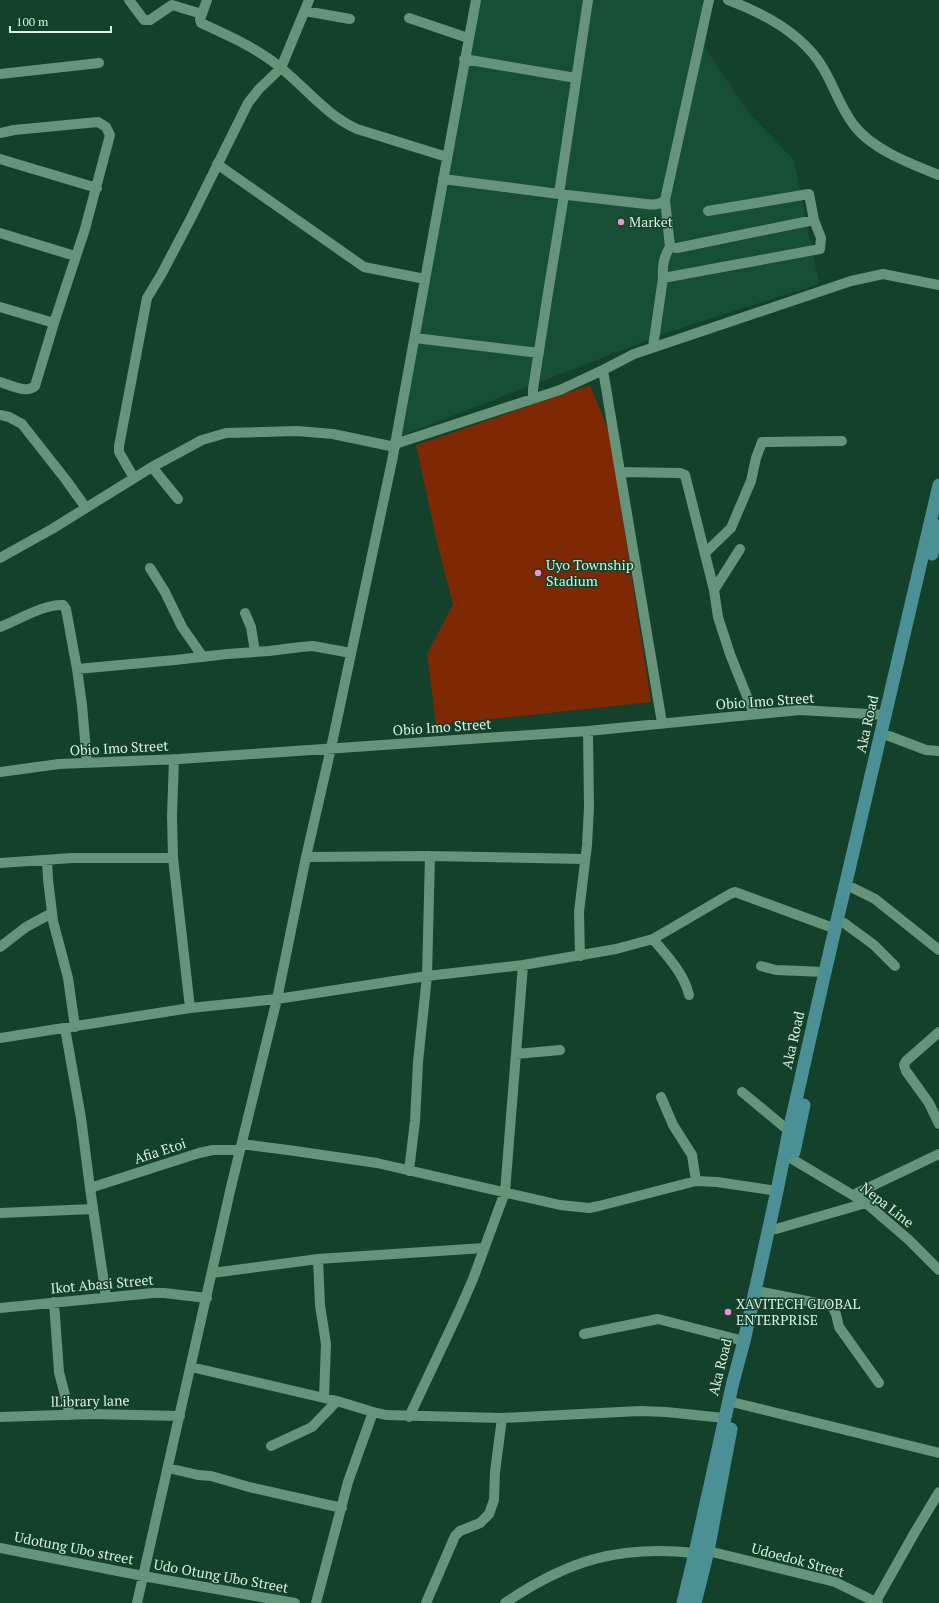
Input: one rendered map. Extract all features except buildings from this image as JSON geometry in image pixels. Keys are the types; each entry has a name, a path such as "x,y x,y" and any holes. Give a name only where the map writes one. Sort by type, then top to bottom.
{"main road":[{"name":"Aka Road","path":"683,1603 702,1552 762,1292 886,715 939,485"},
{"name":"Aka Road","path":"695,1603 724,1418 744,1341 825,972 853,888 937,543 939,526"}],"street":[{"path":"129,0 144,20 147,21 172,5 202,14"},
{"path":"207,0 202,14 201,23 250,46 281,68 325,109 344,123 357,129 447,157"},
{"path":"134,478 119,452 119,446 147,298 181,238 248,103 259,89 281,68 309,0"},
{"path":"137,1603 241,1147 277,999 306,857 331,748 395,447 464,59 476,0"},
{"path":"533,399 562,195 576,78 588,0"},
{"path":"670,248 665,200 709,0"},
{"path":"728,0 742,5 790,31 800,40 818,60 853,125 862,134 892,155 939,175"},
{"path":"305,11 350,20"},
{"path":"408,18 468,38"},
{"path":"464,59 576,78"},
{"path":"0,74 99,64"},
{"path":"0,133 14,130 98,122 106,127 110,135 97,188 35,386 32,389 26,390 0,382"},
{"path":"0,159 97,188"},
{"path":"217,164 364,267 425,279"},
{"path":"443,178 562,195 656,205 665,200"},
{"path":"663,278 820,249 820,238 814,220 809,194 708,211"},
{"path":"653,348 663,278 662,269 666,252 670,248 677,248 814,220"},
{"path":"0,233 75,256"},
{"path":"395,447 395,444 560,390 634,354 821,291 871,276 883,274 939,285"},
{"path":"0,307 54,323"},
{"path":"415,338 539,353"},
{"path":"603,370 662,723"},
{"path":"0,415 22,424 86,508"},
{"path":"0,558 52,529 152,467 202,440 226,433 297,431 333,434 395,447"},
{"path":"705,553 731,528 751,481 756,458 762,442 842,441"},
{"path":"152,467 178,499"},
{"path":"620,472 685,474 714,590 718,618 730,654 754,714"},
{"path":"714,590 740,548"},
{"path":"150,568 165,592 182,627 203,657"},
{"path":"0,627 46,607 63,606 66,609 78,669 87,763"},
{"path":"245,613 251,627 255,652"},
{"path":"78,669 313,646 351,653"},
{"name":"Obio Imo Street","path":"0,772 59,764 174,759 588,732 662,723 800,710 886,715"},
{"path":"580,956 579,912 589,807 588,732"},
{"path":"890,736 926,750 939,751"},
{"path":"174,759 172,816 173,858 190,1008"},
{"path":"306,857 430,856 585,859"},
{"path":"409,1171 415,1121 418,1062 427,976 430,856"},
{"path":"0,863 72,858 173,858"},
{"path":"47,860 52,913 68,978 70,1027 90,1188 106,1297"},
{"path":"853,888 875,899 939,950"},
{"path":"0,1038 190,1008 277,999 427,976 523,965 616,949 653,939 735,892 840,926 874,945 895,966"},
{"path":"0,947 26,927 52,913"},
{"path":"653,939 683,979 689,995"},
{"path":"409,1416 460,1310 505,1192 523,965"},
{"path":"761,966 776,970 825,972"},
{"path":"939,1032 906,1061 904,1065 906,1071 929,1103 939,1124"},
{"path":"516,1054 560,1050"},
{"path":"742,1092 789,1131"},
{"path":"661,1097 673,1125 692,1155 696,1181"},
{"name":"Afia Etoi","path":"90,1188 213,1150 241,1147 310,1153 377,1164 560,1205 589,1208 696,1181 716,1182 777,1191"},
{"path":"853,1196 939,1154"},
{"name":"Nepa Line","path":"792,1158 866,1203 909,1240 939,1270"},
{"path":"776,1229 866,1203"},
{"path":"0,1213 93,1209"},
{"path":"212,1273 318,1259 484,1248"},
{"path":"318,1259 320,1305 326,1344 324,1398"},
{"path":"762,1292 832,1306 836,1314 839,1327 879,1383"},
{"name":"Ikot Abasi Street","path":"0,1308 106,1297 164,1293 207,1298"},
{"path":"54,1302 59,1372 70,1415"},
{"path":"584,1334 658,1319 744,1341"},
{"path":"191,1367 337,1401 372,1412 409,1416 502,1418 640,1411 724,1418"},
{"path":"271,1446 312,1427 337,1401"},
{"path":"736,1403 939,1453"},
{"path":"316,1603 348,1482 372,1412"},
{"name":"lLibrary lane","path":"0,1417 92,1414 180,1416"},
{"path":"426,1603 455,1536 460,1531 480,1523 489,1514 494,1500 495,1472 502,1418"},
{"path":"168,1468 198,1475 211,1476 249,1487 342,1508"},
{"path":"876,1602 939,1492"},
{"name":"Udotung Ubo street","path":"0,1548 143,1576"},
{"name":"Udoedok Street","path":"505,1603 557,1573 578,1564 619,1553 655,1550 702,1552 835,1582 876,1602"},
{"name":"Udo Otung Ubo Street","path":"143,1576 246,1598 295,1603"}],"shaded area":[{"name":"Market","path":"475,0 702,0 705,48 748,112 794,160 819,284 669,332 398,437"},
{"name":"Uyo Township Stadium","path":"590,385 609,432 651,702 436,725 427,654 453,604 437,542 416,445"}],"place":[{"name":"Market","path":"621,222"},
{"name":"Uyo Township Stadium","path":"538,573"},
{"name":"XAVITECH GLOBAL ENTERPRISE","path":"728,1312"}]}
